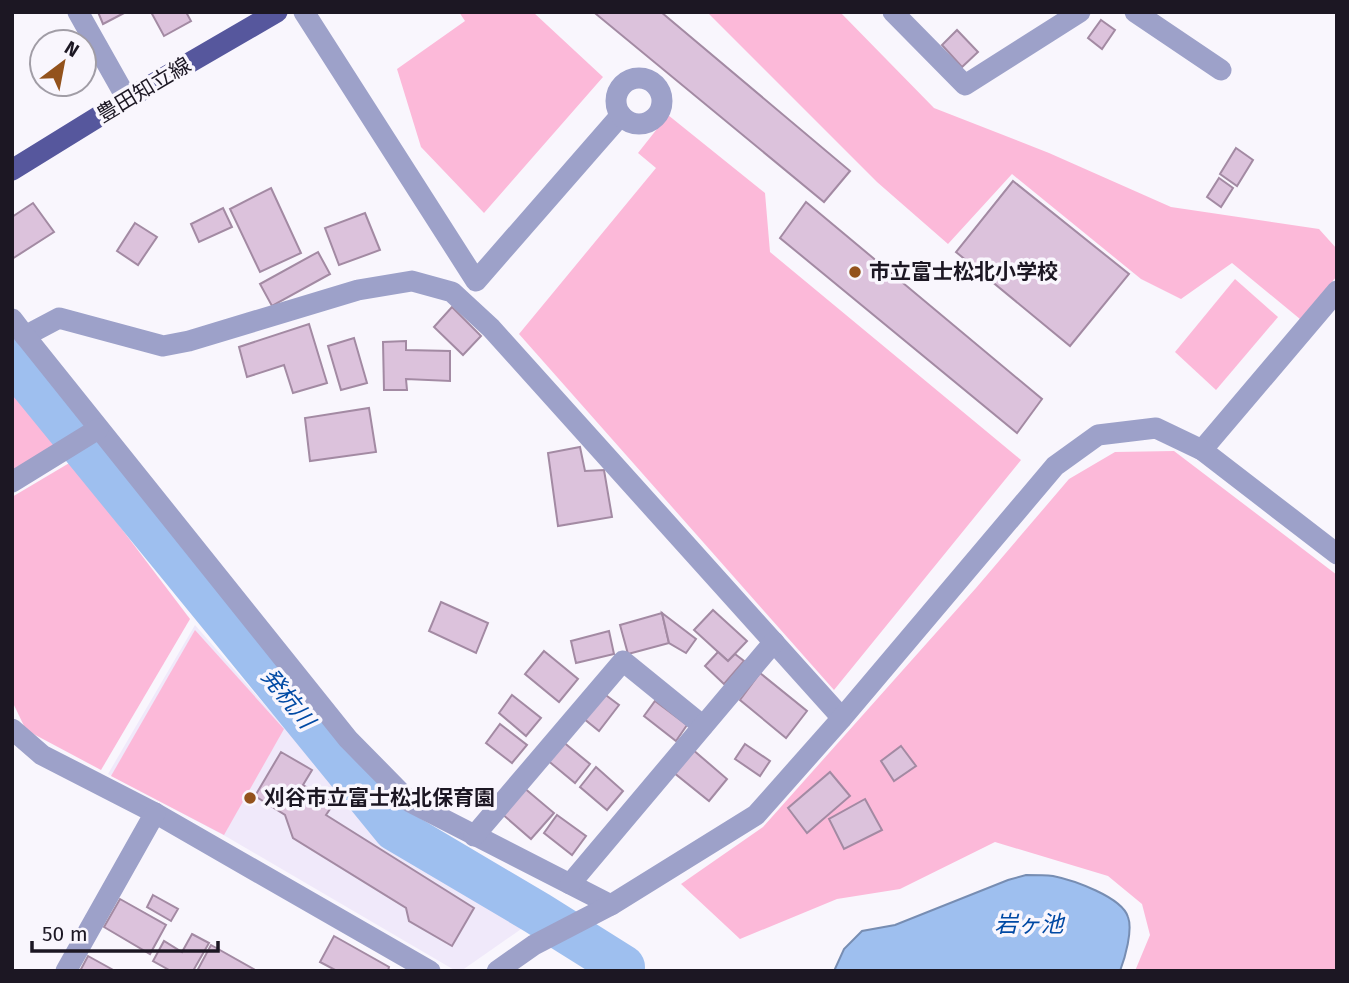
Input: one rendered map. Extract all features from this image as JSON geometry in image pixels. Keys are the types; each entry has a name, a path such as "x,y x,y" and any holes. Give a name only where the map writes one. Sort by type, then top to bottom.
{"main road":[{"name":"豊田知立線","path":"12,170 277,12"}],"street":[{"path":"78,12 127,99"},
{"path":"304,12 476,281 621,116"},
{"path":"893,12 965,85 1080,12"},
{"path":"1135,12 1221,70"},
{"path":"611,905 410,802 348,739 19,327 59,318 163,346 189,341 358,290 412,281 452,292 491,328 842,718"},
{"path":"1202,450 1337,291"},
{"path":"497,971 534,945 611,905 756,815 842,718 1055,466 1098,435 1156,428 1202,450 1337,554"},
{"path":"12,482 98,429"},
{"path":"570,884 774,642"},
{"path":"474,836 622,661 703,726"},
{"path":"12,729 42,755 155,813 430,971"},
{"path":"66,971 155,813"}],"shaded area":[{"path":"459,12 533,12 603,77 484,213 421,147 397,69 465,21"},
{"path":"707,12 840,12 934,108 1049,153 1171,207 1319,229 1337,249 1337,276 1300,319 1232,263 1181,299 1141,279 1012,174 948,244 877,182"},
{"path":"668,115 765,193 770,252 1021,460 834,690 519,334 656,168 638,153"},
{"path":"1235,279 1278,317 1216,390 1175,352"},
{"path":"12,389 58,444 12,471"},
{"path":"1174,451 1337,575 1337,971 1135,971 1150,935 1142,904 1108,876 995,842 900,889 837,899 740,939 681,884 763,827 976,588 1069,479 1115,452"},
{"path":"71,462 190,619 101,770 26,730 12,701 12,497"},
{"name":"刈谷市立富士松北保育園","path":"195,625 368,823 524,927 461,971 456,971 227,837 108,774"},
{"path":"195,630 284,729 224,835 111,776"}],"water":[{"name":"岩ヶ池","path":"1026,875 1053,876 1072,881 1107,896 1124,910 1130,929 1120,971 834,971 844,949 862,931 895,925"}],"building":[{"path":"98,12 126,12 103,24"},
{"path":"151,12 186,12 191,21 164,36"},
{"path":"661,12 850,171 824,202 596,14"},
{"path":"1101,20 1115,30 1102,49 1088,38"},
{"path":"957,30 978,52 962,67 942,45"},
{"path":"1236,148 1253,160 1237,186 1220,174"},
{"path":"1219,178 1233,188 1221,207 1207,197"},
{"path":"1013,181 1129,274 1070,346 956,252"},
{"path":"271,188 301,253 260,272 230,209"},
{"path":"806,202 1042,399 1017,433 780,238"},
{"path":"33,203 54,232 12,259 12,217"},
{"path":"223,208 232,227 199,242 191,224"},
{"path":"365,213 380,250 339,265 325,228"},
{"path":"135,223 157,237 138,265 117,251"},
{"path":"318,252 330,274 272,306 260,284"},
{"path":"452,307 481,336 463,355 434,327"},
{"path":"309,324 327,383 293,393 284,365 247,377 239,347"},
{"path":"354,338 367,383 341,390 328,346"},
{"path":"406,341 406,350 450,351 450,381 406,379 407,390 384,390 383,342"},
{"path":"369,408 376,452 310,461 305,418"},
{"path":"580,447 585,471 604,470 612,517 558,526 548,453"},
{"path":"441,602 488,623 476,653 429,631"},
{"path":"713,610 747,641 728,661 694,630"},
{"path":"662,613 669,643 628,654 620,625"},
{"path":"662,613 696,639 686,653 669,643"},
{"path":"609,631 614,654 576,663 571,641"},
{"path":"544,651 578,679 559,702 525,674"},
{"path":"718,652 728,661 735,654 744,661 724,684 705,666"},
{"path":"760,673 807,711 786,738 740,700"},
{"path":"603,693 619,705 599,731 583,718"},
{"path":"512,695 541,718 526,736 499,713"},
{"path":"655,701 687,725 676,741 644,716"},
{"path":"500,724 527,745 512,763 486,743"},
{"path":"562,741 590,764 575,783 546,759"},
{"path":"745,744 770,761 760,776 735,759"},
{"path":"901,746 916,766 894,781 881,761"},
{"path":"692,749 727,779 709,801 673,772"},
{"path":"281,752 312,770 303,785 334,803 326,815 474,908 452,946 409,921 406,908 293,838 285,815 255,796"},
{"path":"596,767 623,791 607,810 580,787"},
{"path":"830,772 850,796 807,833 788,808"},
{"path":"523,787 554,813 531,839 501,813"},
{"path":"865,799 882,830 844,849 829,819"},
{"path":"557,815 586,836 572,855 544,833"},
{"path":"153,895 178,909 171,921 147,907"},
{"path":"120,899 166,925 150,954 104,927"},
{"path":"192,934 209,943 193,971 171,971 153,961 164,941 182,952"},
{"path":"334,936 389,967 388,971 337,971 320,962"},
{"path":"211,945 257,971 197,971"},
{"path":"88,956 115,971 80,971"}],"waterway":[{"name":"発杭川","path":"12,360 395,829 623,967"},
{"name":"発杭川","path":"623,967 624,971"}],"place":[{"name":"市立富士松北小学校","path":"855,272"},
{"name":"刈谷市立富士松北保育園","path":"250,798"}]}
